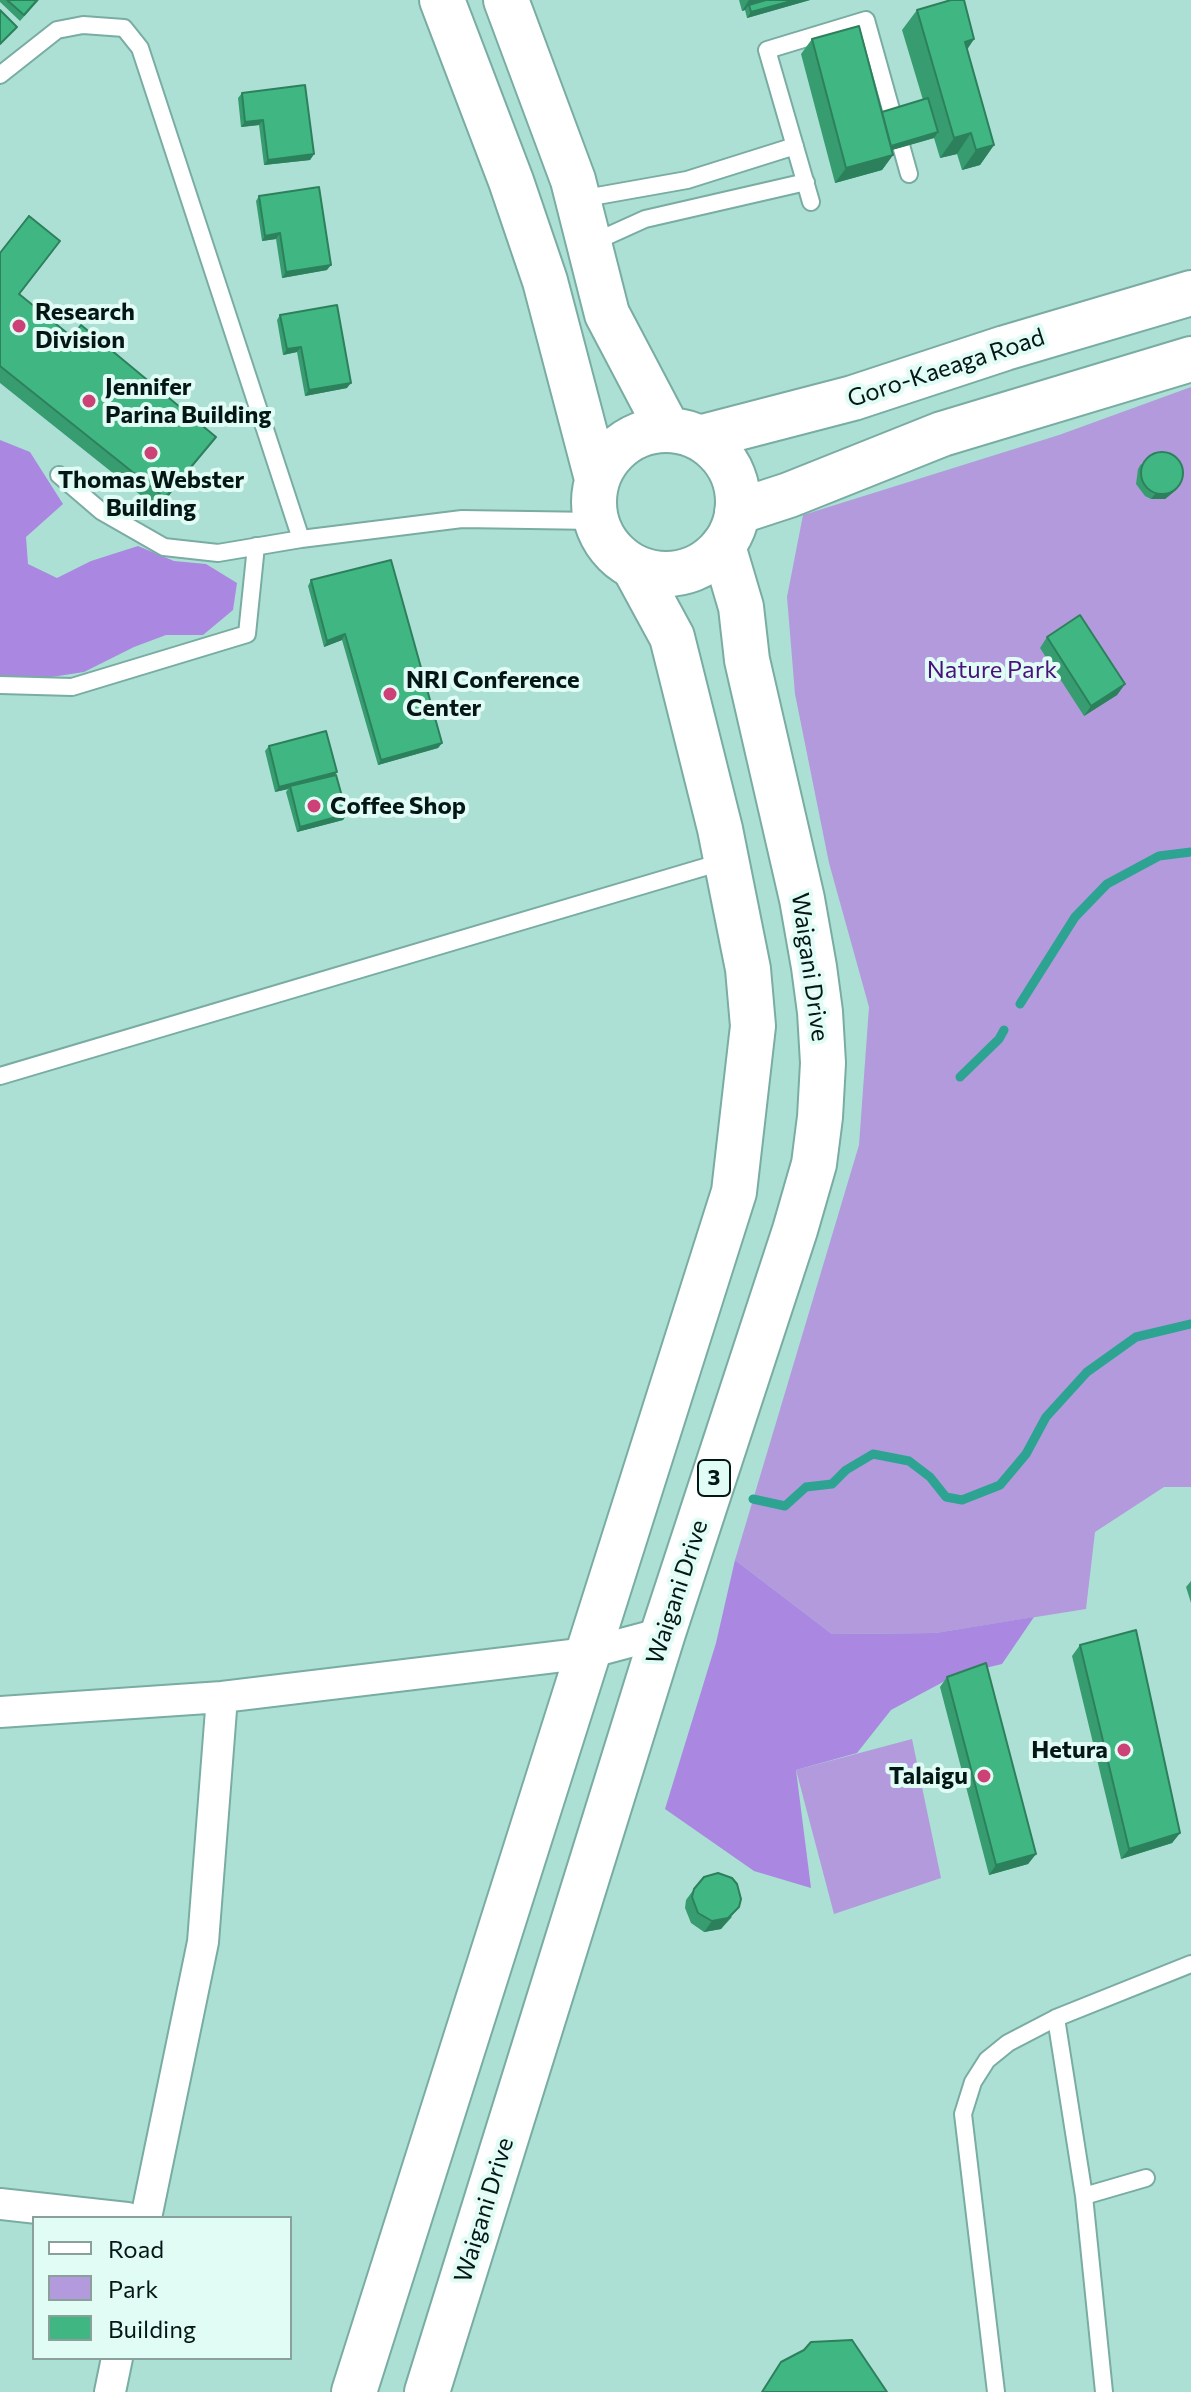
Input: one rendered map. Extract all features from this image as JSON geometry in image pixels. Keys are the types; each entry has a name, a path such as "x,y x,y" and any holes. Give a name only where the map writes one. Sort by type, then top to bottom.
{"main road":[{"path":"442,0 511,181 545,281 604,540 617,555 634,567 657,574 682,573 705,563 730,529 789,495 942,434 1191,359"},
{"path":"506,0 573,180 607,314 684,434"},
{"name":"Goro-Kaeaga Road","path":"684,434 853,398 1005,348 1191,293"},
{"path":"597,500 608,458 625,442 645,433 684,434 717,451 730,469 737,490 730,529"},
{"name":"Waigani Drive","path":"427,2392 663,1633 814,1164 823,1063 820,1012 802,899 747,660 730,529"},
{"path":"354,2392 734,1192 753,1026 748,969 726,860 672,637 634,567"}],"street":[{"path":"0,1712 222,1697 588,1653 663,1633"},
{"path":"146,2216 203,1942 222,1697"},
{"path":"0,2204 109,2216"},
{"path":"110,2392 117,2360"}],"lane":[{"path":"811,202 767,50 866,20 909,174"},
{"path":"0,75 57,30 70,27 124,28 140,48 301,539"},
{"path":"578,200 687,180 795,146"},
{"path":"590,244 645,219 806,182"},
{"path":"59,475 101,511 164,547 218,553 301,539 462,519 549,518 597,500"},
{"path":"0,685 72,687 247,634 256,546"},
{"path":"0,1076 726,860"},
{"path":"996,2392 963,2114 973,2082 987,2060 1008,2043 1056,2018 1191,1964"},
{"path":"1056,2018 1084,2196 1104,2392"},
{"path":"1084,2196 1146,2178"}],"green space":[{"name":"Nature Park","path":"1191,387 1191,1487 1164,1487 1095,1532 1086,1609 935,1633 832,1634 735,1560 859,1145 869,1007 829,863 795,694 787,597 803,515 1059,435"},
{"path":"912,1739 941,1878 834,1914 796,1770"}],"shaded area":[{"path":"0,440 30,452 63,504 26,537 28,564 57,578 91,561 138,546 174,561 206,564 237,583 233,610 203,635 166,635 84,672 0,685"},
{"path":"735,1560 832,1634 935,1633 1034,1617 1002,1664 956,1675 891,1710 857,1753 796,1770 811,1888 754,1871 665,1809 716,1643"}],"building":[{"path":"7,0 37,0 24,15"},
{"path":"766,0 795,0 751,12 749,5"},
{"path":"951,0 964,0 974,39 965,42 994,145 976,150 971,133 954,138 917,10"},
{"path":"0,10 17,27 0,44"},
{"path":"859,26 893,155 846,168 812,39"},
{"path":"305,85 314,154 268,160 263,120 245,122 242,93"},
{"path":"928,98 938,132 891,146 882,112"},
{"path":"319,187 331,265 286,272 280,233 265,236 259,196"},
{"path":"29,216 60,241 19,294 72,337 81,325 216,437 165,498 0,366 0,253"},
{"path":"337,305 351,383 309,390 301,347 287,349 280,315"},
{"path":"1162,452 1177,458 1183,473 1177,488 1162,494 1147,488 1141,473 1147,458"},
{"name":"NRI Conference Center","path":"391,560 442,743 381,760 345,634 327,641 311,580"},
{"path":"1080,615 1125,684 1091,706 1047,637"},
{"path":"326,731 337,772 279,787 269,746"},
{"name":"Coffee Shop","path":"336,775 347,814 300,827 290,786"},
{"name":"Hetura","path":"1136,1630 1180,1833 1129,1849 1080,1645"},
{"name":"Talaigu","path":"986,1663 1036,1854 996,1865 947,1677"},
{"path":"718,1873 732,1878 741,1899 739,1907 728,1918 712,1921 698,1913 692,1897 694,1889 704,1877"},
{"path":"852,2340 887,2392 762,2392 781,2362 804,2350 811,2342"}],"waterway":[{"path":"1020,1004 1075,917 1107,884 1159,856 1191,852"},
{"path":"960,1077 999,1039 1004,1030"},
{"path":"753,1499 785,1506 806,1487 832,1484 846,1470 873,1454 909,1461 930,1477 946,1497 962,1500 1000,1485 1026,1454 1046,1417 1087,1372 1136,1337 1191,1324"}],"place":[{"name":"Research Division","path":"19,326"},
{"name":"Jennifer Parina Building","path":"89,401"},
{"name":"Thomas Webster Building","path":"151,453"},
{"name":"NRI Conference Center","path":"390,694"},
{"name":"Coffee Shop","path":"314,806"},
{"name":"Hetura","path":"1124,1750"},
{"name":"Talaigu","path":"984,1776"}]}
